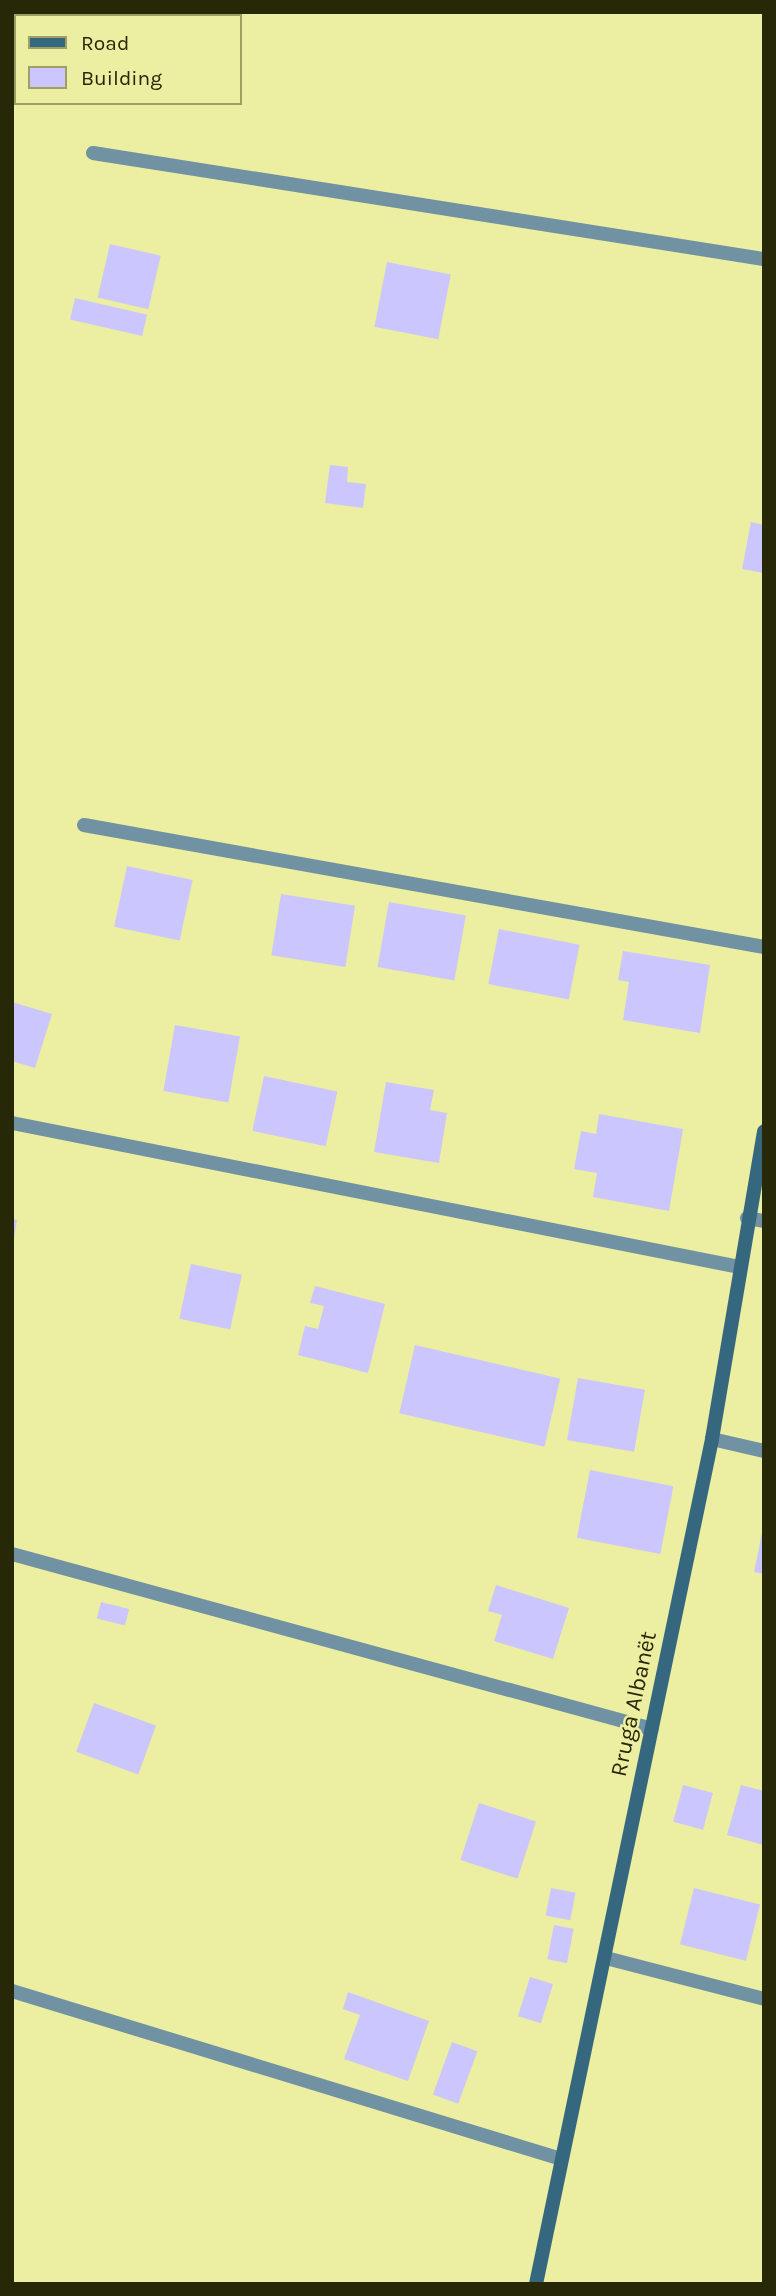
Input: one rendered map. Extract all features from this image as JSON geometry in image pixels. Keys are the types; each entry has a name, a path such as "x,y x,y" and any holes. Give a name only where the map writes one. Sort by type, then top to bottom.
{"street":[{"path":"93,153 764,259"},
{"path":"84,825 764,947"},
{"path":"12,1123 739,1267"},
{"name":"Rruga Albanët","path":"536,2284 712,1439 747,1218 764,1131"},
{"path":"747,1218 764,1222"},
{"path":"712,1439 764,1451"},
{"path":"12,1554 652,1729"},
{"path":"606,1958 764,1999"},
{"path":"12,1991 561,2159"}],"building":[{"path":"110,244 161,256 148,309 98,298"},
{"path":"387,262 451,274 438,339 374,327"},
{"path":"75,298 147,315 142,336 70,319"},
{"path":"330,465 348,467 347,482 366,484 363,508 325,503"},
{"path":"751,522 764,525 764,573 742,569"},
{"path":"127,866 193,880 180,941 114,927"},
{"path":"281,894 355,906 345,967 271,955"},
{"path":"389,902 466,916 454,981 378,967"},
{"path":"499,929 579,945 569,1000 488,984"},
{"path":"623,951 710,965 700,1033 623,1020 629,982 618,980"},
{"path":"12,1002 52,1014 35,1068 12,1061"},
{"path":"175,1025 240,1036 228,1102 163,1091"},
{"path":"264,1076 337,1092 326,1146 252,1131"},
{"path":"386,1082 434,1090 430,1110 447,1113 439,1163 374,1152"},
{"path":"599,1114 683,1129 669,1211 593,1197 597,1173 574,1169 581,1131 596,1134"},
{"path":"12,1219 17,1220 14,1238 12,1238"},
{"path":"191,1264 242,1275 230,1330 179,1319"},
{"path":"315,1286 385,1304 368,1373 298,1355 305,1326 318,1329 324,1306 310,1303"},
{"path":"415,1345 560,1379 544,1447 399,1413"},
{"path":"578,1378 645,1390 634,1452 567,1440"},
{"path":"590,1470 673,1486 660,1554 577,1538"},
{"path":"764,1529 764,1574 754,1572"},
{"path":"496,1585 569,1608 553,1659 494,1641 502,1615 488,1611"},
{"path":"101,1602 129,1609 125,1626 97,1618"},
{"path":"94,1703 156,1726 138,1774 76,1752"},
{"path":"683,1785 713,1793 703,1830 673,1822"},
{"path":"741,1785 764,1791 764,1845 727,1835"},
{"path":"479,1803 536,1822 518,1879 460,1860"},
{"path":"551,1888 576,1893 570,1920 546,1915"},
{"path":"694,1888 760,1904 746,1961 680,1944"},
{"path":"554,1925 574,1929 567,1963 547,1959"},
{"path":"530,1977 553,1984 541,2023 518,2016"},
{"path":"348,1992 429,2021 408,2081 344,2059 360,2015 343,2009"},
{"path":"452,2042 477,2051 458,2104 433,2095"}]}
